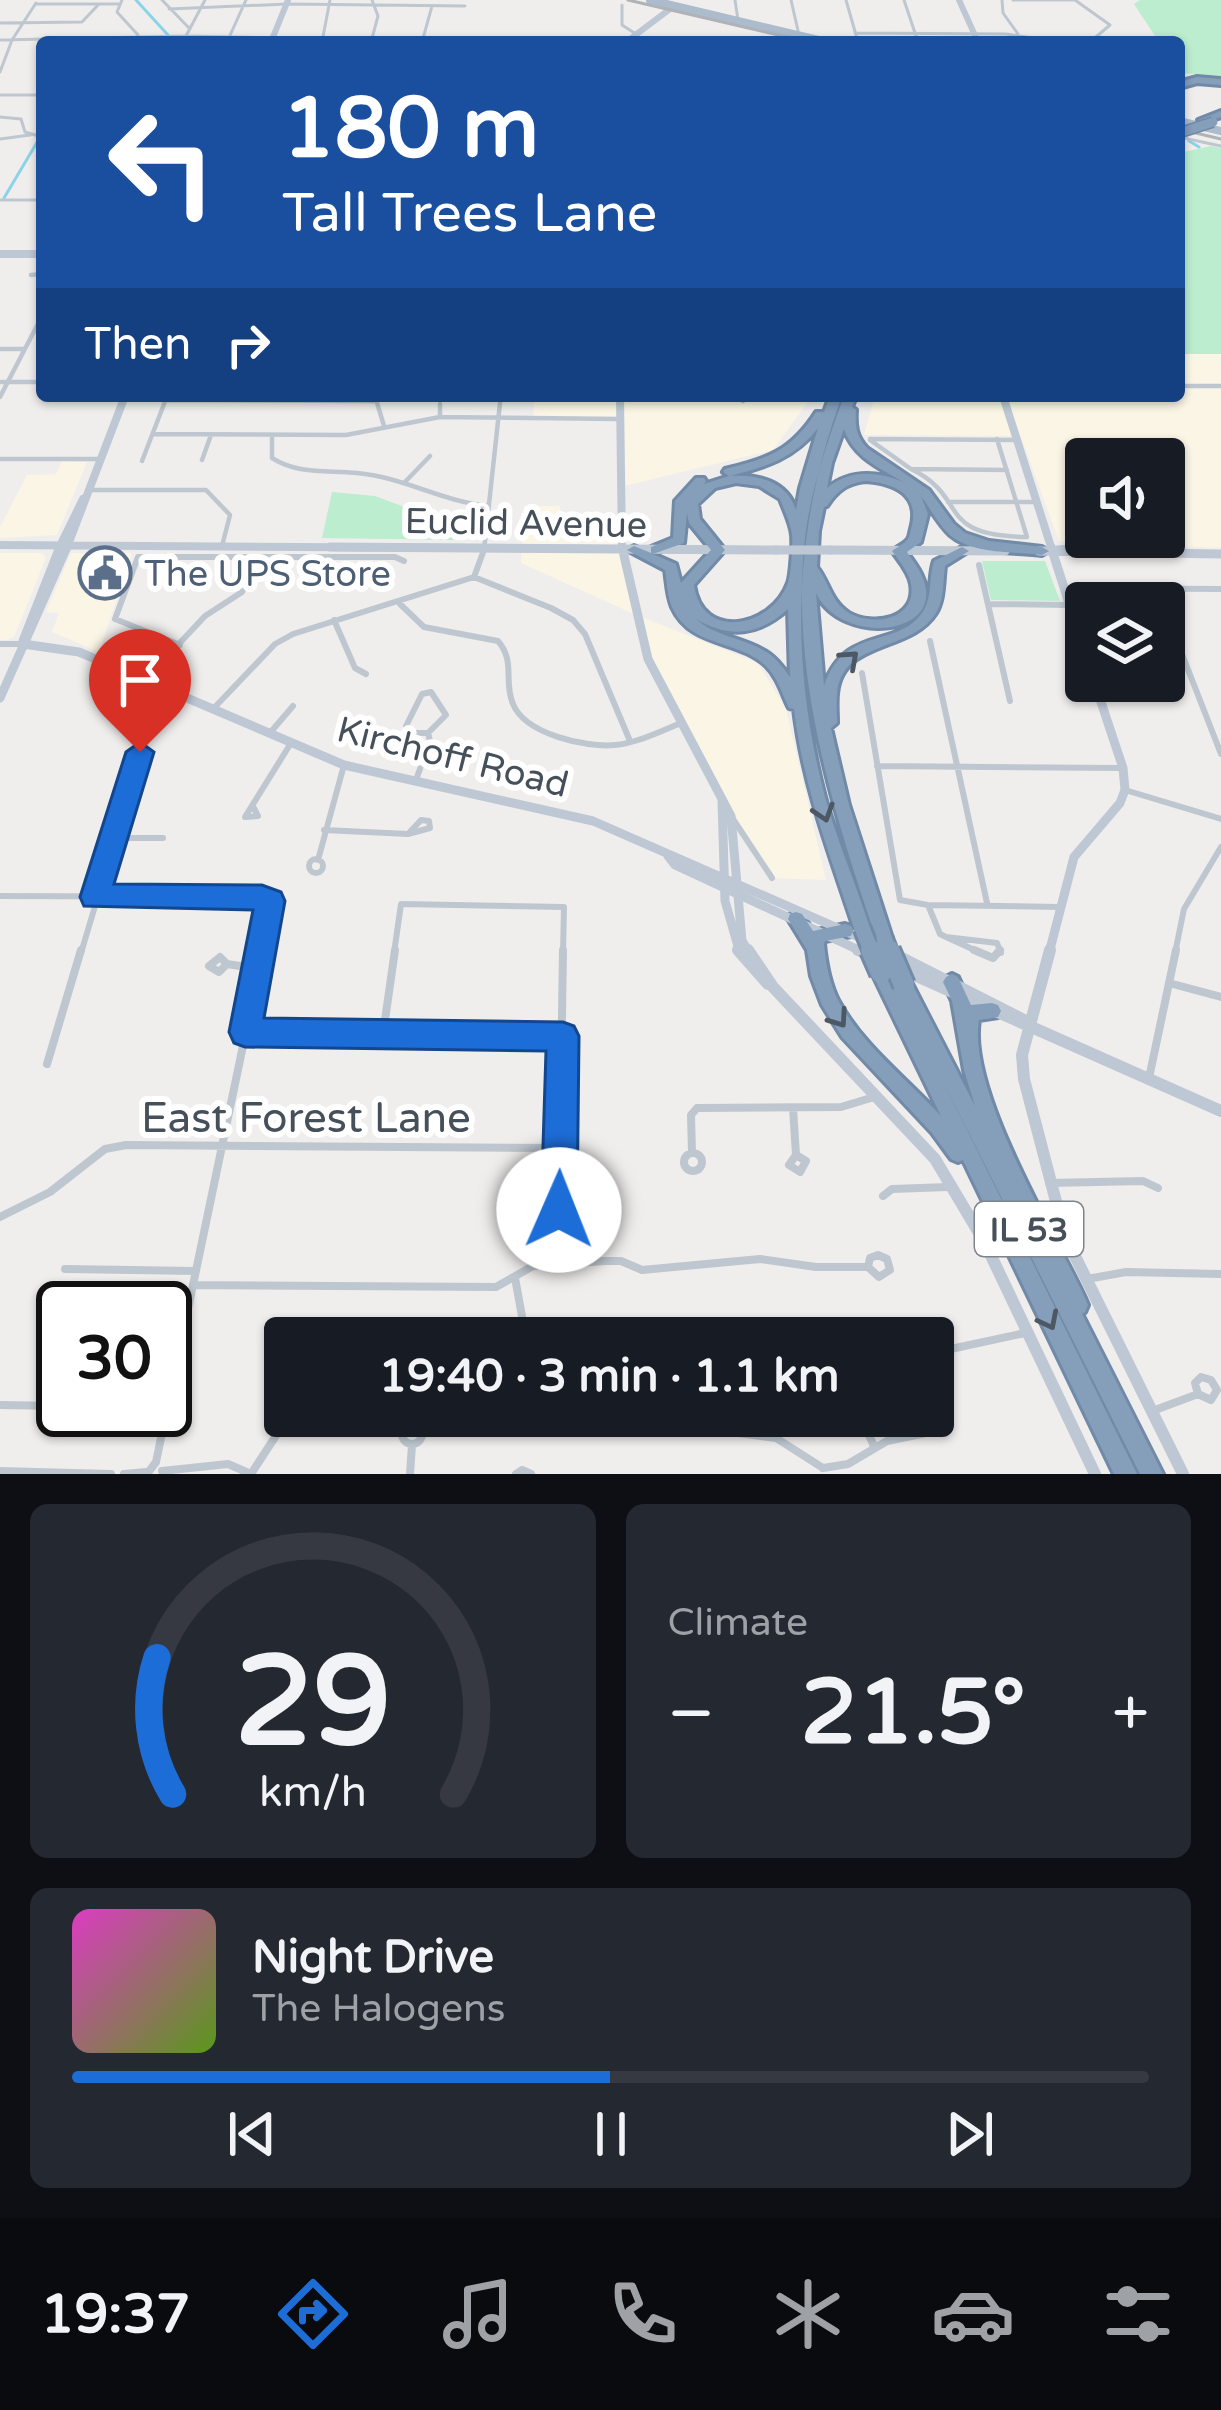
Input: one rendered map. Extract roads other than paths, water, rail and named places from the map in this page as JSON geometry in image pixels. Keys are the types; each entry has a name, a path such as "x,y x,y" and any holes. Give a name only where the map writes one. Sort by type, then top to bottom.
{"highway":[{"path":"1185,81 1221,80"},
{"path":"1185,128 1216,121"},
{"path":"656,550 679,540 679,507 691,487 710,476 787,455 810,434 829,402"},
{"name":"IL 53","path":"831,402 814,454 807,539 811,656 821,731 841,809 904,985 1152,1474"},
{"name":"IL 53","path":"850,402 827,457 795,573 796,657 806,746 836,934 881,974 1126,1474"},
{"path":"852,402 848,422 856,446 922,490 954,532 974,541 1047,551"},
{"path":"795,573 789,598 773,619 750,627 723,626 698,614 686,594 690,579 718,550 696,523 691,508 700,491 727,480 757,481 782,493 807,539 826,602 850,620 879,626 907,617 920,603 921,587 898,551 914,542 922,507 908,490 883,479 856,478 836,484 807,539"},
{"path":"627,549 669,565 678,607 699,629 763,653 777,665 788,682 806,746"},
{"path":"841,809 828,708 835,674 856,651 922,621 934,602 939,563 962,551"},
{"path":"796,919 836,934 822,992 845,1031 928,1110 997,1216"},
{"path":"956,989 971,1061 994,1128 1162,1474"},
{"path":"971,1061 969,1017 977,1010 992,1010"}],"main road":[{"path":"650,0 803,36"},
{"path":"959,0 974,36"},
{"path":"274,36 287,2"},
{"path":"634,36 674,6"},
{"path":"0,254 36,254"},
{"path":"0,698 22,644 32,634 123,402"},
{"path":"620,402 627,549 648,659 727,816 732,943 747,967 773,987"},
{"path":"1005,402 1037,502 1047,551 1065,591"},
{"name":"Euclid Avenue","path":"0,545 1221,552"},
{"name":"Kirchoff Road","path":"22,644 79,652 344,765 555,809 702,867 796,919"},
{"path":"1101,702 1123,768 1125,790 1120,803 1074,857 1022,1055 1024,1079 1049,1183 1084,1280 1183,1474"},
{"path":"702,867 721,865 727,816"},
{"name":"Kirchoff Road","path":"668,856 676,865 1221,1111"},
{"path":"724,857 746,950 773,987 935,1159 1095,1474"},
{"path":"739,919 750,905 774,909"},
{"name":"Kirchoff Road","path":"836,934 992,1010 1030,1023"}],"street":[{"path":"162,0 190,29"},
{"path":"735,0 738,21"},
{"path":"791,0 799,35"},
{"path":"846,0 856,36"},
{"path":"904,0 916,36"},
{"path":"1002,0 1004,13 1018,34"},
{"path":"1013,0 1075,0 1108,21 1108,28 1098,36"},
{"path":"0,71 12,40 37,2 120,2 118,12 139,36"},
{"path":"169,9 245,2 465,6"},
{"path":"230,36 245,2"},
{"path":"186,36 203,3"},
{"path":"323,36 329,3"},
{"path":"373,3 378,19 373,36"},
{"path":"0,22 88,21 99,4"},
{"path":"622,5 622,25 636,34"},
{"path":"424,36 432,6"},
{"path":"855,33 941,36"},
{"path":"1004,36 1028,36"},
{"path":"0,40 36,40"},
{"path":"0,95 36,95"},
{"path":"0,117 23,119 30,135"},
{"path":"1185,131 1221,146"},
{"path":"0,139 36,136"},
{"path":"0,200 36,200"},
{"path":"31,274 36,274"},
{"path":"0,397 36,328"},
{"path":"0,349 25,349"},
{"path":"4,382 36,382"},
{"path":"1185,386 1221,386"},
{"path":"142,461 165,402"},
{"path":"376,402 384,427"},
{"path":"474,577 485,548 500,403"},
{"path":"440,404 440,417"},
{"path":"153,434 346,435 440,417 620,419"},
{"path":"202,460 211,435"},
{"path":"272,435 272,458 283,467 364,473 445,503 489,506"},
{"path":"997,439 1027,537 971,530 934,478 911,469 870,439 997,439 1017,440"},
{"path":"404,484 430,457"},
{"path":"0,459 99,459"},
{"path":"911,469 1030,478"},
{"path":"85,494 206,490 232,519 222,546"},
{"path":"948,502 1037,502"},
{"path":"143,681 208,613 242,592 255,556"},
{"path":"180,645 116,619 136,559 395,557 404,561"},
{"path":"979,565 1010,701"},
{"path":"212,710 275,644 334,620 474,577 573,620 585,634 630,741"},
{"path":"1185,589 1221,589"},
{"path":"399,603 424,627 482,635 508,650 514,666 511,705 520,719 537,728 595,744 630,741 679,724"},
{"path":"988,604 1065,604"},
{"path":"334,620 355,668 366,674"},
{"path":"929,641 987,903"},
{"path":"0,644 22,644"},
{"path":"1185,662 1221,754"},
{"path":"862,673 900,900 1060,907"},
{"path":"47,1064 160,689"},
{"path":"416,781 428,750 428,734 446,715 430,692 422,694 406,726 413,733 428,734"},
{"path":"269,734 293,706"},
{"path":"254,808 290,743"},
{"path":"318,860 344,765"},
{"path":"877,766 1123,768"},
{"path":"1125,790 1221,819"},
{"path":"727,816 772,878"},
{"path":"324,830 407,835"},
{"path":"114,838 163,838"},
{"path":"1149,1078 1187,900 1221,848"},
{"path":"0,896 262,897 270,901 192,1294"},
{"path":"383,1034 401,904 564,907 559,1210"},
{"path":"928,904 934,927 946,937 993,958 1001,953 997,943 946,937"},
{"path":"226,964 260,969"},
{"path":"1169,982 1221,997"},
{"path":"245,1032 563,1036"},
{"path":"692,1153 691,1115 696,1109 858,1105 877,1095"},
{"path":"793,1108 796,1155"},
{"name":"East Forest Lane","path":"0,1216 50,1192 106,1149 560,1148"},
{"path":"1049,1183 1143,1181 1158,1188"},
{"path":"883,1196 892,1189 938,1190 952,1185"},
{"path":"194,1285 496,1287 533,1266 605,1261 621,1261 642,1270 760,1259 868,1267"},
{"path":"65,1269 196,1271"},
{"path":"1084,1280 1126,1272 1221,1274"},
{"path":"515,1278 522,1317"},
{"path":"954,1349 1026,1333"},
{"path":"1151,1411 1198,1394"},
{"path":"0,1405 36,1406"},
{"path":"159,1469 163,1437"},
{"path":"124,1474 228,1464 251,1474 275,1437"},
{"path":"768,1437 824,1471 848,1465 874,1446 910,1437"},
{"path":"870,1437 874,1446"},
{"path":"410,1474 412,1445"},
{"path":"516,1474 522,1470 531,1474"},
{"path":"0,1471 111,1474"}],"waterway":[{"path":"136,0 168,35"},
{"path":"1189,141 1199,147"},
{"path":"4,198 36,144"}],"railway":[{"path":"628,0 782,36"},
{"path":"1185,130 1221,139"}],"place":[{"name":"The UPS Store","path":"105,573"}]}
